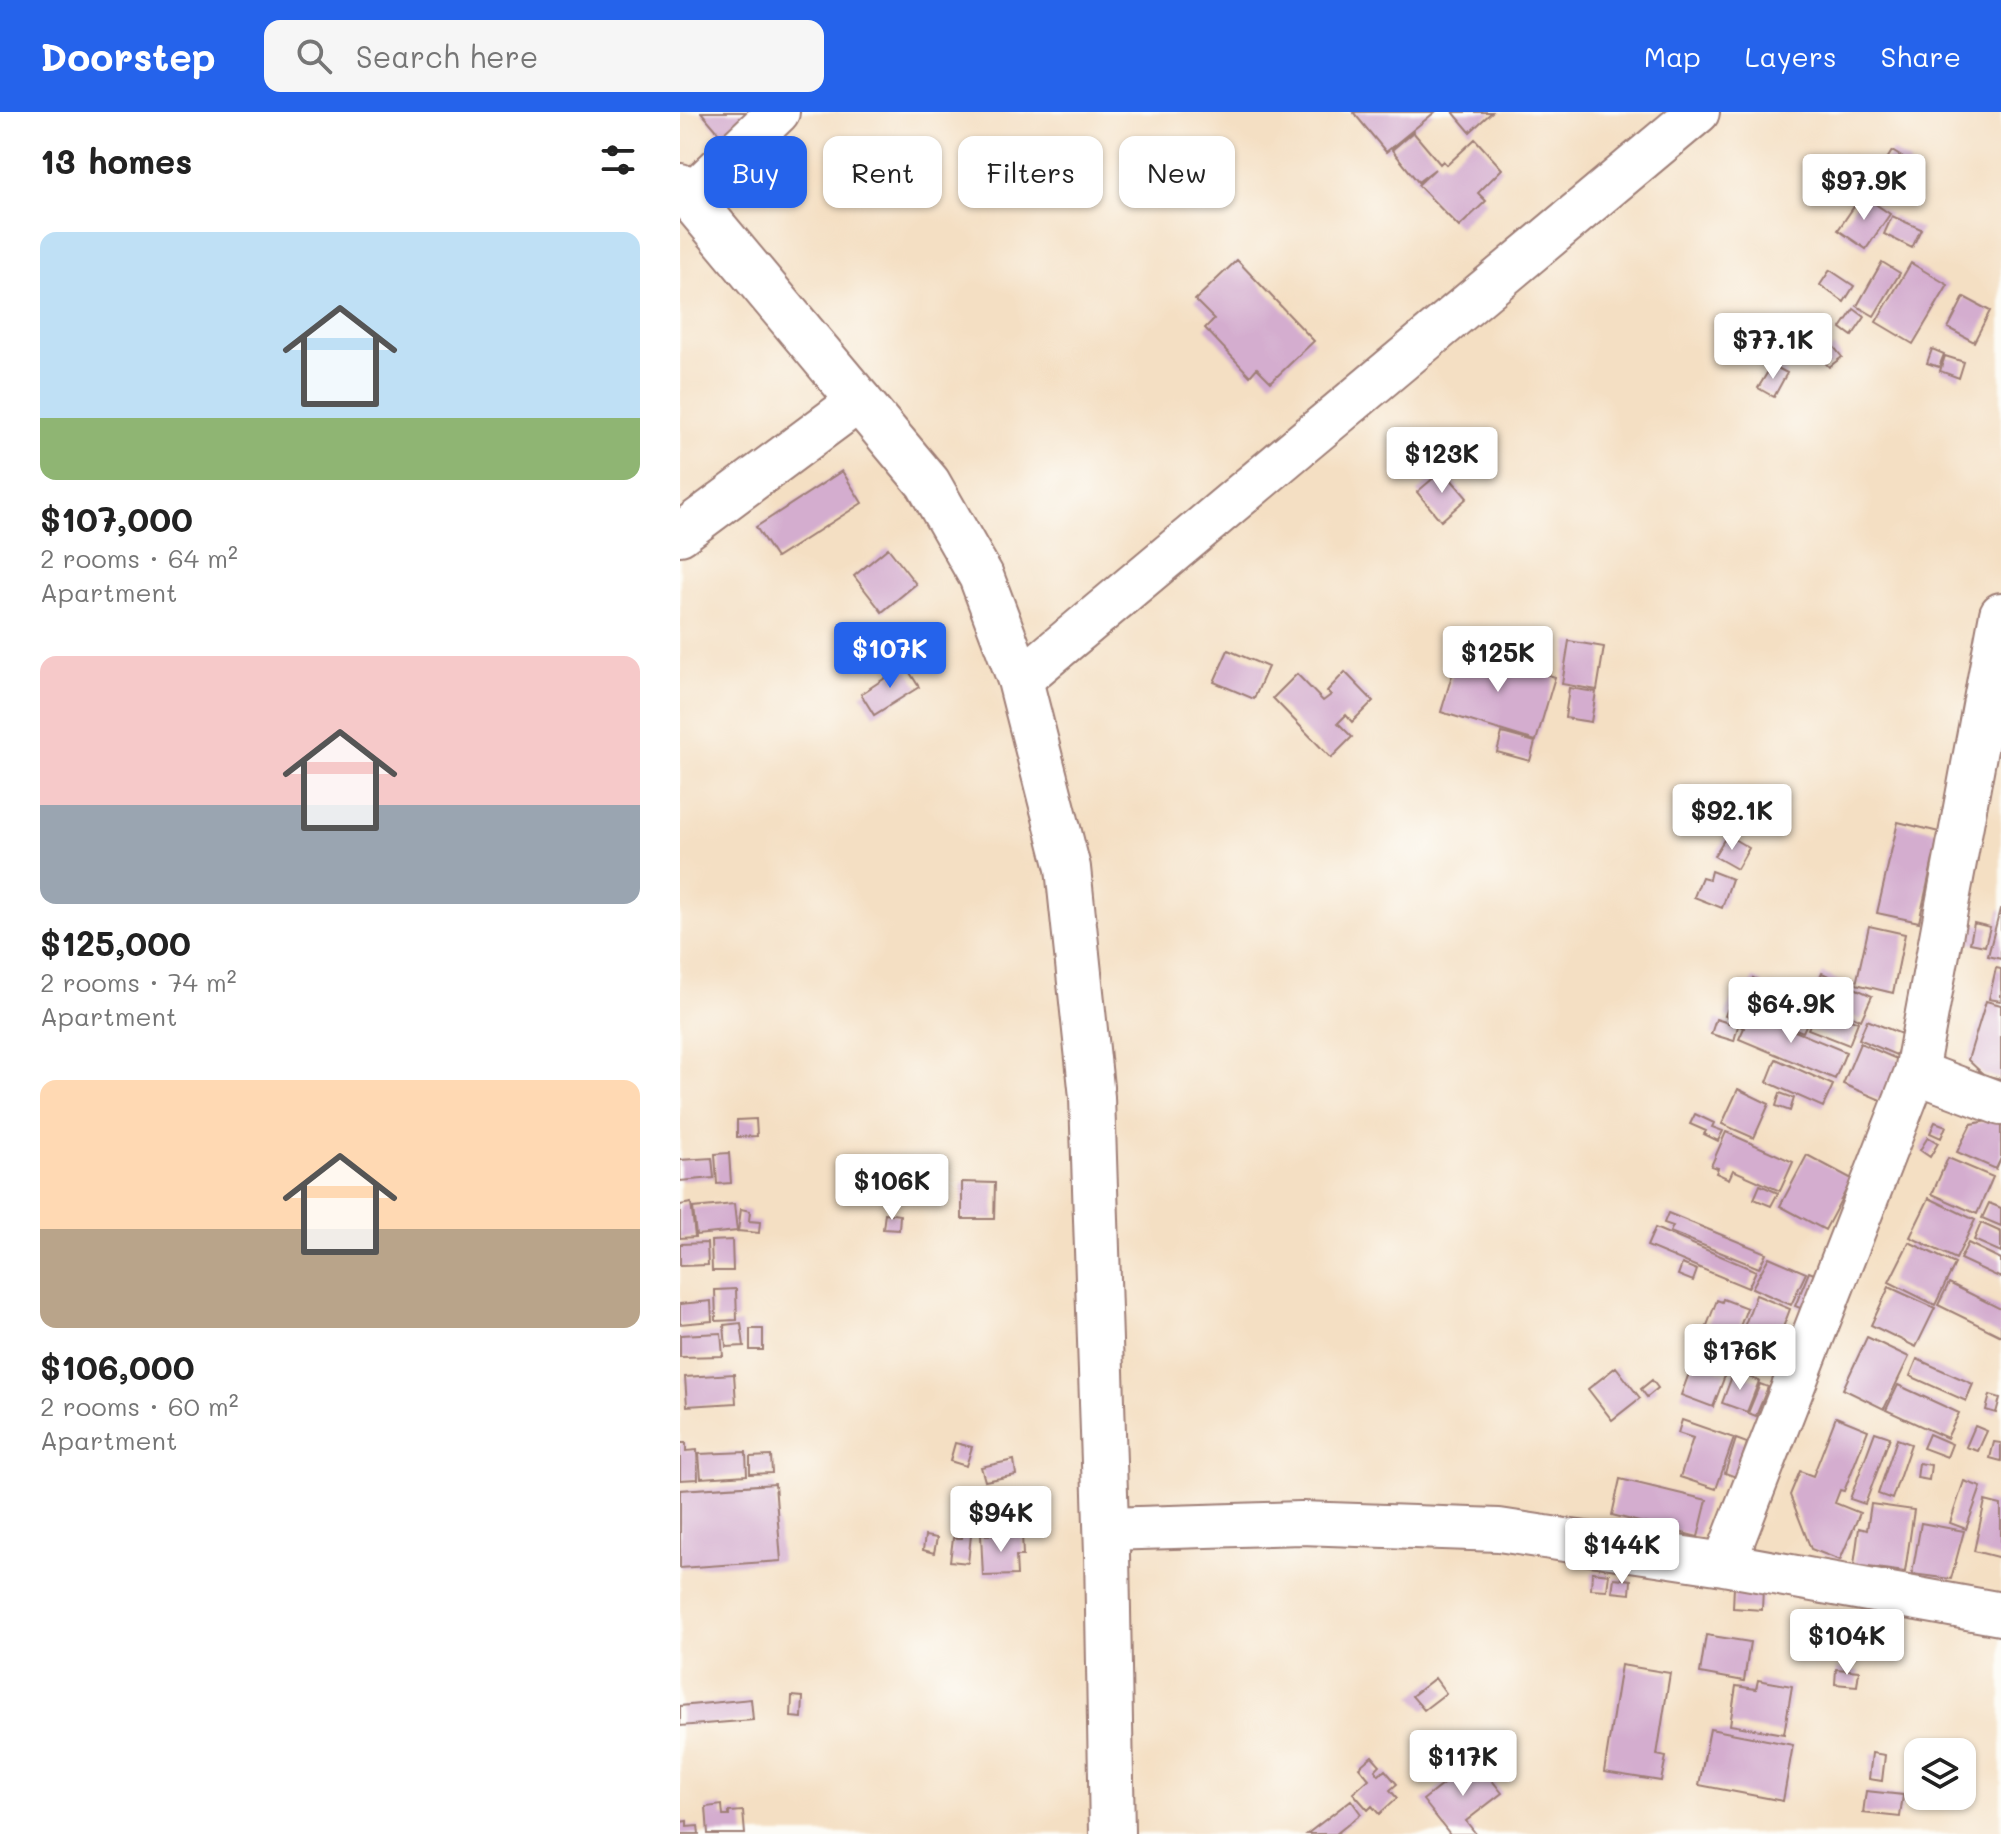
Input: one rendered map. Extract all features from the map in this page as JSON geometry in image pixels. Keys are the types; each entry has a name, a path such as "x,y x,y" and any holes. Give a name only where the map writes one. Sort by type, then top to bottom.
{"main road":[{"path":"684,192 928,483 981,576 1020,680 1068,868 1092,1097 1107,1529 1112,1834"}],"street":[{"path":"684,192 778,112"},
{"path":"1020,680 1698,112"},
{"path":"680,534 860,400"},
{"path":"1724,1564 1916,1072 2001,614"},
{"path":"1916,1072 2001,1104"},
{"path":"1107,1529 1301,1523 1499,1530 1724,1564 2001,1614"}],"building":[{"path":"701,112 755,112 727,136 721,136"},
{"path":"1353,112 1435,112 1386,152"},
{"path":"1453,112 1492,112 1470,132"},
{"path":"1413,132 1440,164 1443,161 1447,165 1475,139 1502,169 1478,193 1486,201 1459,227 1418,185 1435,169 1418,182 1392,150"},
{"path":"1892,151 1910,162 1897,184 1879,172"},
{"path":"1862,195 1890,214 1866,249 1838,230"},
{"path":"1892,216 1921,229 1912,248 1884,234"},
{"path":"1237,260 1314,341 1271,382 1257,368 1250,376 1205,328 1214,319 1195,300"},
{"path":"1882,262 1900,273 1874,316 1857,306"},
{"path":"1911,263 1948,285 1913,344 1876,322"},
{"path":"1830,270 1854,286 1844,302 1820,285"},
{"path":"1964,297 1990,311 1974,342 1948,328"},
{"path":"1854,309 1865,317 1852,336 1841,328"},
{"path":"1834,347 1842,357 1829,367 1821,358"},
{"path":"1932,349 1944,354 1939,367 1927,363"},
{"path":"1945,356 1964,362 1959,378 1940,371"},
{"path":"1772,365 1787,373 1774,397 1758,388"},
{"path":"1460,448 1474,462 1463,473 1449,460"},
{"path":"1443,470 1467,498 1441,521 1417,492"},
{"path":"842,471 862,503 776,558 756,527"},
{"path":"888,548 916,584 882,612 854,576"},
{"path":"1569,641 1604,647 1597,690 1562,684"},
{"path":"1460,648 1555,677 1536,741 1441,712"},
{"path":"1228,650 1268,667 1254,699 1214,682"},
{"path":"905,665 919,687 874,715 861,694"},
{"path":"1345,672 1373,701 1352,722 1346,715 1338,723 1352,737 1331,758 1273,698 1297,674 1323,701 1331,695 1327,691"},
{"path":"1569,688 1596,692 1591,722 1565,718"},
{"path":"1502,733 1535,742 1530,761 1497,752"},
{"path":"1898,822 1939,832 1919,922 1877,913"},
{"path":"1727,835 1749,848 1737,869 1714,856"},
{"path":"1711,871 1732,879 1722,908 1694,897 1702,877 1709,879"},
{"path":"2001,909 2001,959 1988,956"},
{"path":"1974,923 1990,927 1985,946 1970,943"},
{"path":"1869,926 1905,934 1893,993 1856,984"},
{"path":"1996,968 2001,969 2001,1001 1989,999"},
{"path":"1822,973 1872,996 1861,1020 1811,997"},
{"path":"1753,978 1763,983 1757,997 1747,993"},
{"path":"1770,984 1817,1002 1810,1020 1764,1002"},
{"path":"1731,1000 1742,1005 1736,1020 1725,1016"},
{"path":"1986,1001 2001,1005 2001,1079 1984,1075 1968,1060"},
{"path":"1818,1005 1858,1022 1849,1045 1808,1029"},
{"path":"1770,1006 1808,1021 1803,1032 1766,1017"},
{"path":"1744,1010 1846,1052 1835,1079 1739,1039 1744,1028 1738,1025"},
{"path":"1716,1019 1738,1026 1734,1041 1711,1034"},
{"path":"1867,1020 1904,1035 1896,1055 1859,1039"},
{"path":"1860,1043 1906,1063 1890,1104 1843,1084"},
{"path":"1776,1059 1833,1085 1823,1107 1767,1082"},
{"path":"1738,1089 1769,1104 1754,1138 1722,1124"},
{"path":"1780,1093 1794,1098 1790,1111 1776,1106"},
{"path":"1695,1114 1723,1131 1718,1141 1690,1124"},
{"path":"756,1119 757,1136 737,1137 737,1120"},
{"path":"1993,1120 2001,1124 2001,1158 1996,1169 1957,1152 1971,1124"},
{"path":"1935,1122 1946,1126 1941,1138 1930,1133"},
{"path":"1726,1132 1793,1162 1780,1191 1733,1170 1729,1179 1716,1173 1718,1168 1711,1166"},
{"path":"1928,1137 1938,1143 1930,1157 1920,1150"},
{"path":"729,1153 731,1183 717,1184 715,1154"},
{"path":"1807,1155 1852,1179 1825,1230 1780,1206"},
{"path":"712,1158 714,1178 680,1181 680,1160"},
{"path":"1948,1158 1993,1177 1977,1214 1932,1194"},
{"path":"962,1182 995,1183 994,1219 962,1219"},
{"path":"1760,1185 1778,1193 1771,1206 1754,1199"},
{"path":"1929,1198 1975,1220 1956,1259 1910,1237"},
{"path":"691,1203 695,1237 680,1238 680,1205"},
{"path":"1989,1203 2001,1208 2001,1226 1982,1218"},
{"path":"734,1204 737,1231 696,1235 693,1208"},
{"path":"741,1209 750,1211 749,1221 760,1222 759,1233 738,1231"},
{"path":"885,1213 900,1215 899,1230 883,1229"},
{"path":"1668,1213 1766,1253 1759,1268 1670,1232 1673,1226 1664,1223"},
{"path":"1981,1223 2001,1232 2001,1252 1974,1240"},
{"path":"1655,1228 1756,1271 1748,1288 1647,1246"},
{"path":"732,1240 733,1271 712,1271 711,1241"},
{"path":"1909,1242 1955,1264 1935,1305 1889,1282"},
{"path":"707,1243 708,1265 680,1266 680,1244"},
{"path":"1968,1243 2001,1259 2001,1278 1960,1259"},
{"path":"1769,1257 1806,1273 1791,1305 1752,1288"},
{"path":"1682,1264 1697,1270 1693,1281 1678,1275"},
{"path":"1809,1272 1819,1276 1805,1310 1795,1306"},
{"path":"1949,1283 2001,1309 2001,1336 1938,1305"},
{"path":"1889,1287 1935,1308 1916,1347 1871,1325"},
{"path":"736,1289 737,1320 716,1321 715,1290"},
{"path":"1756,1295 1790,1309 1772,1356 1738,1343"},
{"path":"1723,1299 1747,1308 1726,1363 1697,1351 1717,1300 1722,1302"},
{"path":"711,1301 712,1321 680,1324 680,1304"},
{"path":"741,1323 744,1346 726,1347 724,1325"},
{"path":"750,1329 763,1329 763,1350 750,1350"},
{"path":"721,1333 723,1356 680,1357 680,1335"},
{"path":"1867,1337 1909,1357 1884,1409 1843,1389"},
{"path":"1741,1349 1754,1354 1747,1370 1735,1365"},
{"path":"1917,1359 1973,1384 1966,1401 1910,1376"},
{"path":"1694,1360 1726,1373 1713,1407 1681,1395"},
{"path":"1616,1367 1640,1398 1612,1420 1588,1389"},
{"path":"1734,1371 1759,1381 1747,1412 1722,1403"},
{"path":"734,1374 736,1403 687,1406 685,1377"},
{"path":"1652,1380 1658,1388 1647,1397 1641,1389"},
{"path":"1760,1384 1768,1387 1756,1416 1748,1413"},
{"path":"1898,1385 1959,1413 1947,1438 1886,1410"},
{"path":"1990,1395 2000,1398 1996,1413 1986,1410"},
{"path":"1836,1417 1868,1430 1844,1491 1840,1490 1835,1503 1860,1513 1840,1560 1811,1549 1790,1495 1800,1471 1813,1476"},
{"path":"1682,1420 1734,1438 1716,1489 1680,1477 1693,1438 1678,1433"},
{"path":"1975,1426 1987,1431 1978,1451 1966,1447"},
{"path":"1875,1432 1890,1437 1865,1504 1850,1499"},
{"path":"1929,1434 1952,1444 1947,1457 1923,1448"},
{"path":"1736,1439 1747,1443 1736,1477 1725,1473"},
{"path":"1897,1439 1911,1444 1892,1499 1878,1494"},
{"path":"1994,1442 2001,1443 2001,1461 1990,1458"},
{"path":"680,1443 686,1443 686,1451 697,1450 698,1479 680,1480"},
{"path":"955,1443 972,1447 966,1466 950,1461"},
{"path":"746,1452 747,1475 701,1478 699,1454"},
{"path":"771,1456 772,1473 750,1474 750,1457"},
{"path":"1014,1460 1016,1475 985,1481 981,1467"},
{"path":"1919,1463 1931,1465 1929,1480 1917,1478"},
{"path":"1620,1479 1707,1500 1698,1537 1612,1515"},
{"path":"1964,1481 1981,1487 1966,1529 1950,1523"},
{"path":"775,1484 781,1561 680,1568 680,1490"},
{"path":"1985,1501 2001,1505 2001,1558 1974,1551"},
{"path":"1871,1504 1914,1510 1905,1572 1854,1565 1859,1528 1867,1530"},
{"path":"1921,1523 1964,1531 1951,1579 1912,1574"},
{"path":"1022,1534 1023,1556 1016,1556 1017,1575 983,1576 981,1535"},
{"path":"962,1535 971,1535 968,1563 950,1561 953,1538 962,1538"},
{"path":"925,1536 937,1538 934,1553 923,1550"},
{"path":"1592,1572 1609,1574 1607,1590 1591,1589"},
{"path":"1614,1578 1631,1580 1630,1594 1612,1592"},
{"path":"1734,1586 1763,1588 1762,1610 1733,1608"},
{"path":"1706,1635 1750,1642 1744,1681 1700,1673"},
{"path":"1621,1665 1670,1673 1657,1755 1666,1757 1661,1781 1604,1772"},
{"path":"1836,1669 1859,1671 1857,1686 1835,1684"},
{"path":"1435,1678 1446,1693 1424,1710 1412,1696"},
{"path":"1758,1680 1792,1686 1784,1734 1730,1725 1736,1686 1756,1689"},
{"path":"792,1696 803,1697 802,1718 791,1717"},
{"path":"751,1699 753,1720 680,1726 680,1706"},
{"path":"1710,1729 1793,1745 1783,1801 1699,1785"},
{"path":"1872,1753 1885,1755 1882,1781 1869,1779"},
{"path":"1372,1756 1380,1765 1375,1770 1379,1775 1385,1770 1397,1784 1390,1790 1397,1798 1379,1814 1372,1806 1368,1810 1353,1793 1369,1779 1359,1767"},
{"path":"1475,1759 1502,1793 1466,1821 1476,1834 1450,1834 1423,1800"},
{"path":"1866,1791 1903,1795 1900,1817 1863,1813"},
{"path":"1351,1800 1361,1814 1336,1834 1307,1834"},
{"path":"722,1805 723,1816 729,1816 729,1812 743,1811 745,1834 708,1834 706,1807"},
{"path":"687,1821 687,1827 698,1826 699,1834 680,1834 680,1822"}]}
